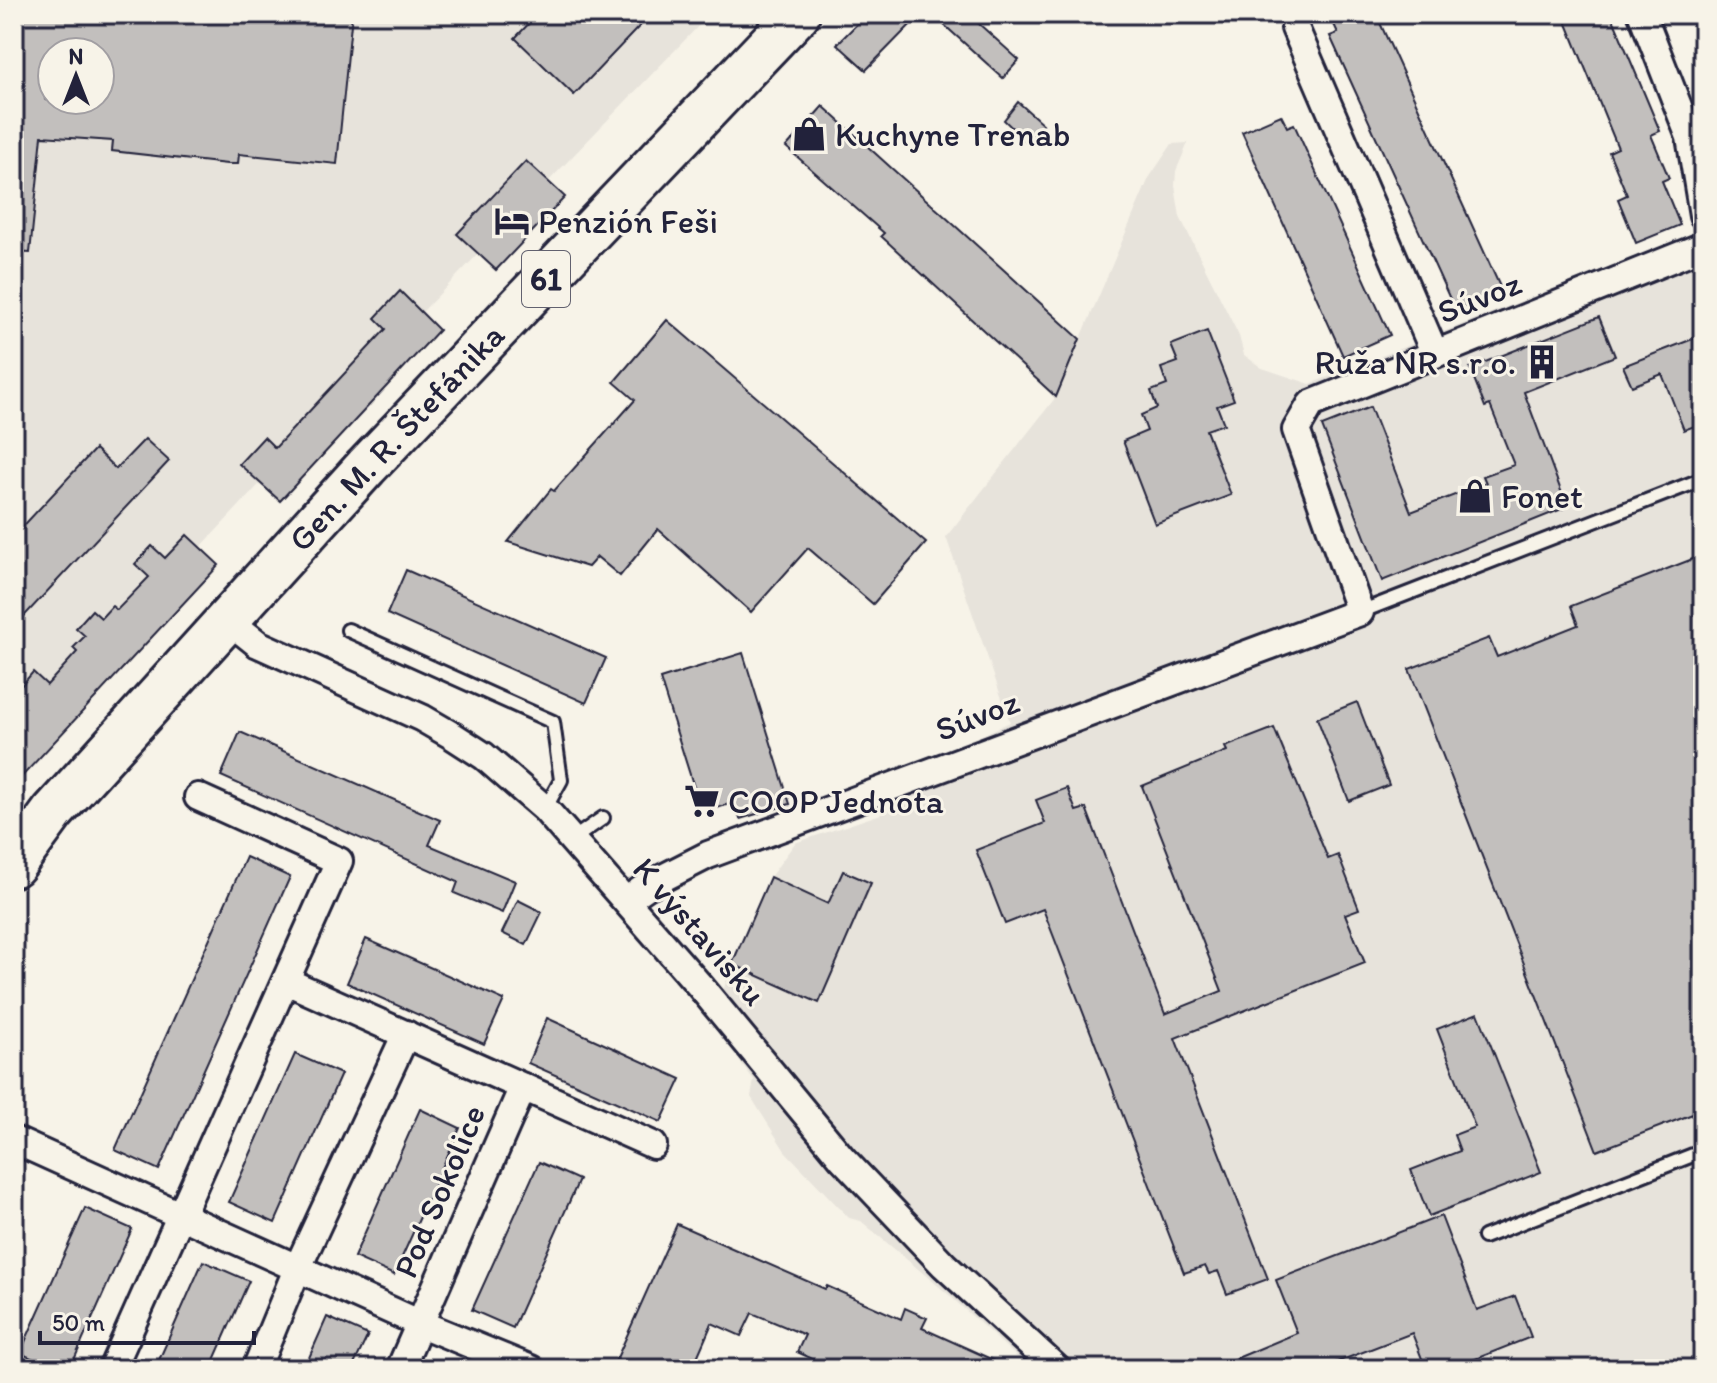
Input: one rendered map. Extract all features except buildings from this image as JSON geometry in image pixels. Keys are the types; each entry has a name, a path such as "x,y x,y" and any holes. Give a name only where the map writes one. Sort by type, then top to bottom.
{"main road":[{"name":"Gen. M. R. Štefánika","path":"228,620 366,467 798,14"},
{"name":"61","path":"14,865 53,812 228,620"},
{"name":"61","path":"14,833 53,812"}],"street":[{"path":"1642,14 1690,137 1703,215"},
{"path":"1295,28 1435,354"},
{"name":"Súvoz","path":"627,900 647,886 708,855 1360,612 1296,430 1311,404 1703,246"},
{"name":"K výstavisku","path":"228,620 258,644 422,718 453,736 484,756 545,809 627,900 852,1168 944,1265 1057,1369"},
{"path":"112,1369 339,861 198,797"},
{"name":"Pod Sokolice","path":"286,981 653,1145"},
{"path":"256,1369 298,1267 406,1034"},
{"name":"Pod Sokolice","path":"400,1369 523,1087"},
{"name":"Pod Sokolice","path":"14,1140 421,1324 531,1369"}],"lane":[{"name":"Súvoz","path":"1360,612 1703,479"},
{"path":"348,630 553,722 561,780 545,809"},
{"path":"573,839 603,818"},
{"path":"1484,1237 1703,1151"}],"shaded area":[{"path":"14,14 710,14 369,367 14,747"},
{"path":"1188,143 1176,171 1180,217 1239,336 1244,355 1262,368 1310,384 1703,230 1703,1369 1030,1369 861,1221 849,1218 785,1151 751,1097 754,1080 717,1031 724,988 732,964 819,1003 871,884 829,903 770,877 795,843 916,799 890,788 918,765 1010,722 946,537 1056,397 1149,178 1172,144"}],"place":[{"name":"Kuchyne Trenab","path":"809,134"},
{"name":"Penzión Feši","path":"512,221"},
{"name":"Ruža NR s.r.o.","path":"1542,362"},
{"name":"Fonet","path":"1475,496"},
{"name":"COOP Jednota","path":"702,801"}]}
